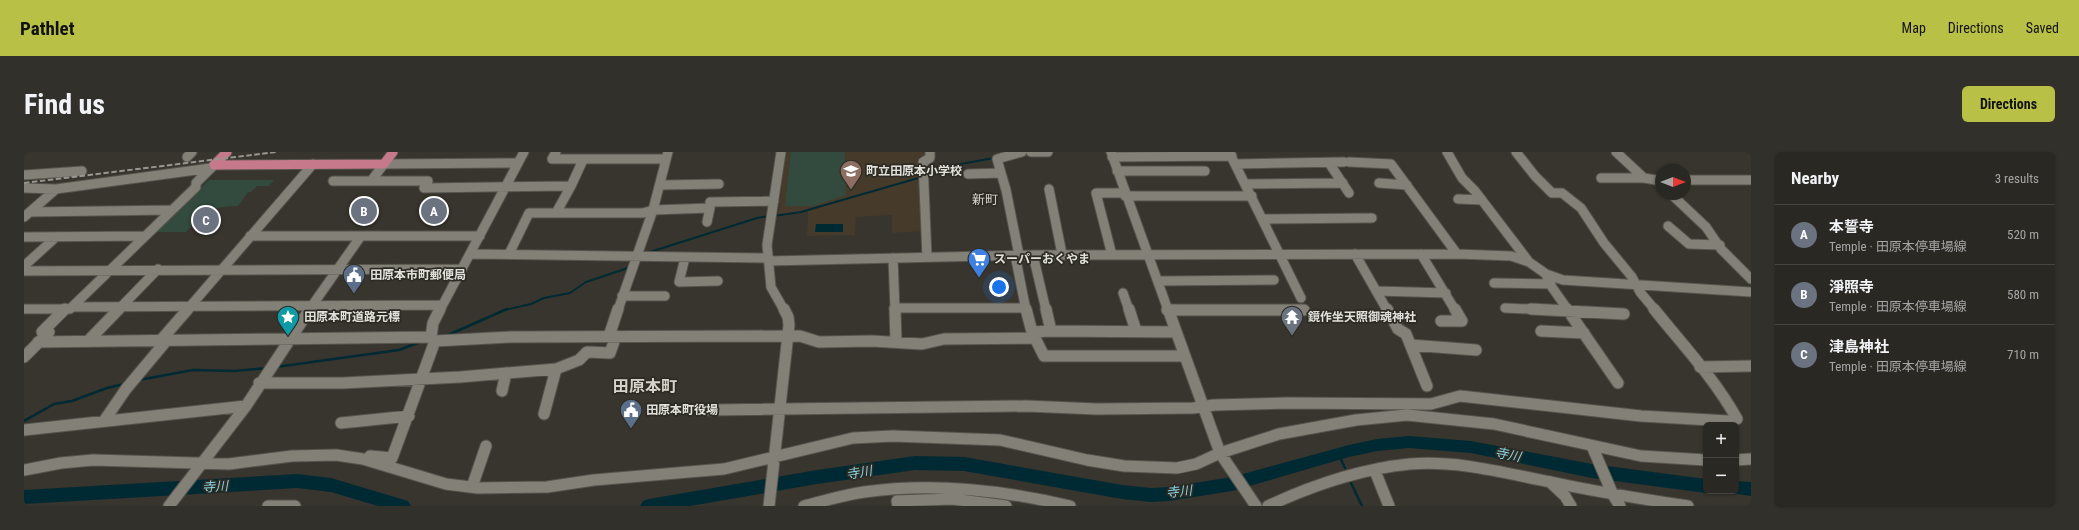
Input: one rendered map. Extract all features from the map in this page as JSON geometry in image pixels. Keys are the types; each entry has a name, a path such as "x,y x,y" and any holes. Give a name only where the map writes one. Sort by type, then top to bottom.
{"main road":[{"path":"213,166 227,152"},
{"path":"213,166 384,164 393,152"}],"street":[{"path":"363,458 366,455 392,458 421,379 433,339 434,323 442,305 524,152"},
{"path":"260,383 343,383 556,369 580,360 587,352 610,353 612,336 622,296 639,257 661,185 667,156 552,160 556,152"},
{"path":"769,506 789,336 788,317 772,287 767,244 781,152"},
{"path":"927,257 923,162 930,158 930,152"},
{"path":"1022,152 997,159 1006,190 1025,308 1033,335 1039,343 1044,356 1185,356"},
{"path":"1031,152 1048,152"},
{"path":"1447,152 1458,173 1482,200 1530,262 1546,274 1563,280 1637,286 1751,292"},
{"path":"710,410 1018,406 1090,409 1204,408 1214,404 1286,403 1431,404 1460,396 1641,416 1728,421 1737,419 1731,408 1637,286 1632,277 1604,243 1581,208 1562,193 1552,193 1535,176 1516,152"},
{"path":"1616,152 1644,178"},
{"path":"1256,506 1222,456 1167,310 1149,255 1111,154 1232,157 1329,163 1346,162 1391,164 1457,254"},
{"path":"1232,157 1301,298"},
{"path":"556,213 583,160"},
{"path":"371,181 384,164 518,163"},
{"path":"1329,163 1350,193"},
{"path":"104,421 189,307 313,164"},
{"path":"24,188 56,189 213,166"},
{"path":"24,357 49,332 42,332 111,270 196,187 196,183 213,166"},
{"path":"24,175 45,175 82,171"},
{"path":"1117,171 1205,172"},
{"path":"968,174 1001,173"},
{"path":"1601,178 1644,178 1655,180"},
{"path":"1691,180 1751,180"},
{"path":"333,181 428,181 424,188 570,186"},
{"path":"1246,184 1343,183"},
{"path":"1379,183 1407,185"},
{"path":"661,185 719,184"},
{"path":"27,214 56,189"},
{"path":"1049,189 1062,254"},
{"path":"1112,255 1096,193 1252,196"},
{"path":"1458,199 1482,200"},
{"path":"707,222 710,202 774,200"},
{"path":"1676,200 1699,221 1720,245 1721,249 1751,279"},
{"path":"509,254 529,213 643,212 653,210 710,208"},
{"path":"27,214 172,210"},
{"path":"1263,219 1372,218"},
{"path":"1668,226 1689,244 1720,245"},
{"path":"24,238 145,236"},
{"path":"250,236 480,236"},
{"path":"169,506 246,406 288,340 361,236"},
{"path":"24,266 56,237"},
{"path":"470,254 769,259 893,258 1033,254 1457,254 1511,256 1530,262"},
{"path":"1033,254 1051,331"},
{"path":"1355,254 1378,291 1398,329 1406,334 1426,386"},
{"path":"1421,254 1462,321 1441,320"},
{"path":"684,258 679,282 718,281"},
{"path":"893,258 896,342"},
{"path":"24,271 158,269 462,269"},
{"path":"88,341 158,269"},
{"path":"1546,274 1550,284 1618,383"},
{"path":"1158,281 1274,280"},
{"path":"1494,283 1550,284"},
{"path":"1378,291 1446,293"},
{"path":"1123,293 1136,331"},
{"path":"622,296 665,296"},
{"path":"24,309 442,305"},
{"path":"894,308 1025,308"},
{"path":"1505,308 1569,310 1624,314"},
{"path":"1167,310 1304,310"},
{"path":"38,342 612,336 800,336 819,342 896,342 922,344 944,339 1033,335 1051,331 1176,332"},
{"path":"1542,331 1584,332"},
{"path":"1411,345 1476,350"},
{"path":"1700,367 1751,366"},
{"path":"544,414 556,369"},
{"path":"502,391 506,373"},
{"path":"24,430 246,406"},
{"path":"24,470 60,463 93,460 229,464 292,456 336,455 363,458 446,484 472,487 547,488 594,480 724,469 775,458 853,438 893,436 1000,440 1088,460 1124,466 1177,468 1222,456 1279,434 1356,420 1407,415 1438,417 1494,424 1593,447 1641,456 1703,460"},
{"path":"341,423 408,416"},
{"path":"472,487 486,446"},
{"path":"1593,447 1612,494 1620,506"},
{"path":"1739,460 1751,459"},
{"path":"1268,506 1310,487 1349,475 1375,471 1389,466 1410,464 1464,465 1612,494 1688,506"},
{"path":"1375,471 1389,506"},
{"path":"1550,481 1565,496 1571,506"},
{"path":"804,506 863,492 899,487 953,487 1002,492 1070,506"},
{"path":"898,506 897,501 912,499 984,502 1006,506"},
{"path":"268,506 295,506"}],"shaded area":[{"name":"町立田原本小学校","path":"786,152 927,152 923,231 892,233 892,215 856,217 855,235 807,236 808,211 778,217"}],"green space":[{"path":"791,152 845,152 846,195 813,206 785,206"},
{"path":"209,180 274,180 269,186 257,186 251,192 248,192 238,206 214,209 208,212 198,219 186,232 156,232"}],"water":[{"path":"816,224 843,224 843,232 815,232"}],"waterway":[{"path":"774,216 801,212 939,172 944,167 994,158"},
{"path":"650,252 757,218 769,216"},
{"path":"505,310 531,304 544,298 570,293 586,282 631,267"},
{"path":"448,335 507,309"},
{"path":"276,367 399,350 420,342"},
{"path":"139,380 193,370 235,371 267,368"},
{"path":"24,421 54,404 72,401 107,388 124,384"},
{"name":"寺川","path":"649,506 817,477 915,463 964,464 1039,476 1122,492 1151,495 1169,494 1232,484 1349,451 1377,445 1409,442 1471,447 1592,471 1703,486"},
{"path":"1338,453 1345,468"},
{"name":"寺川","path":"24,497 297,481 331,485 402,506"},
{"path":"1351,483 1362,506"},
{"name":"寺川","path":"1739,488 1751,489"}],"railway":[{"path":"24,183 276,152"}],"place":[{"name":"町立田原本小学校","path":"851,190"},
{"name":"淨照寺","path":"364,211"},
{"name":"本誓寺","path":"434,211"},
{"name":"津島神社","path":"206,220"},
{"name":"スーパーおくやま","path":"979,278"},
{"name":"田原本市町郵便局","path":"354,294"},
{"name":"田原本町道路元標","path":"288,336"},
{"name":"鏡作坐天照御魂神社","path":"1292,336"},
{"name":"田原本町役場","path":"631,430"}],"district":[{"name":"新町","path":"985,199"},
{"name":"田原本町","path":"645,386"}]}
